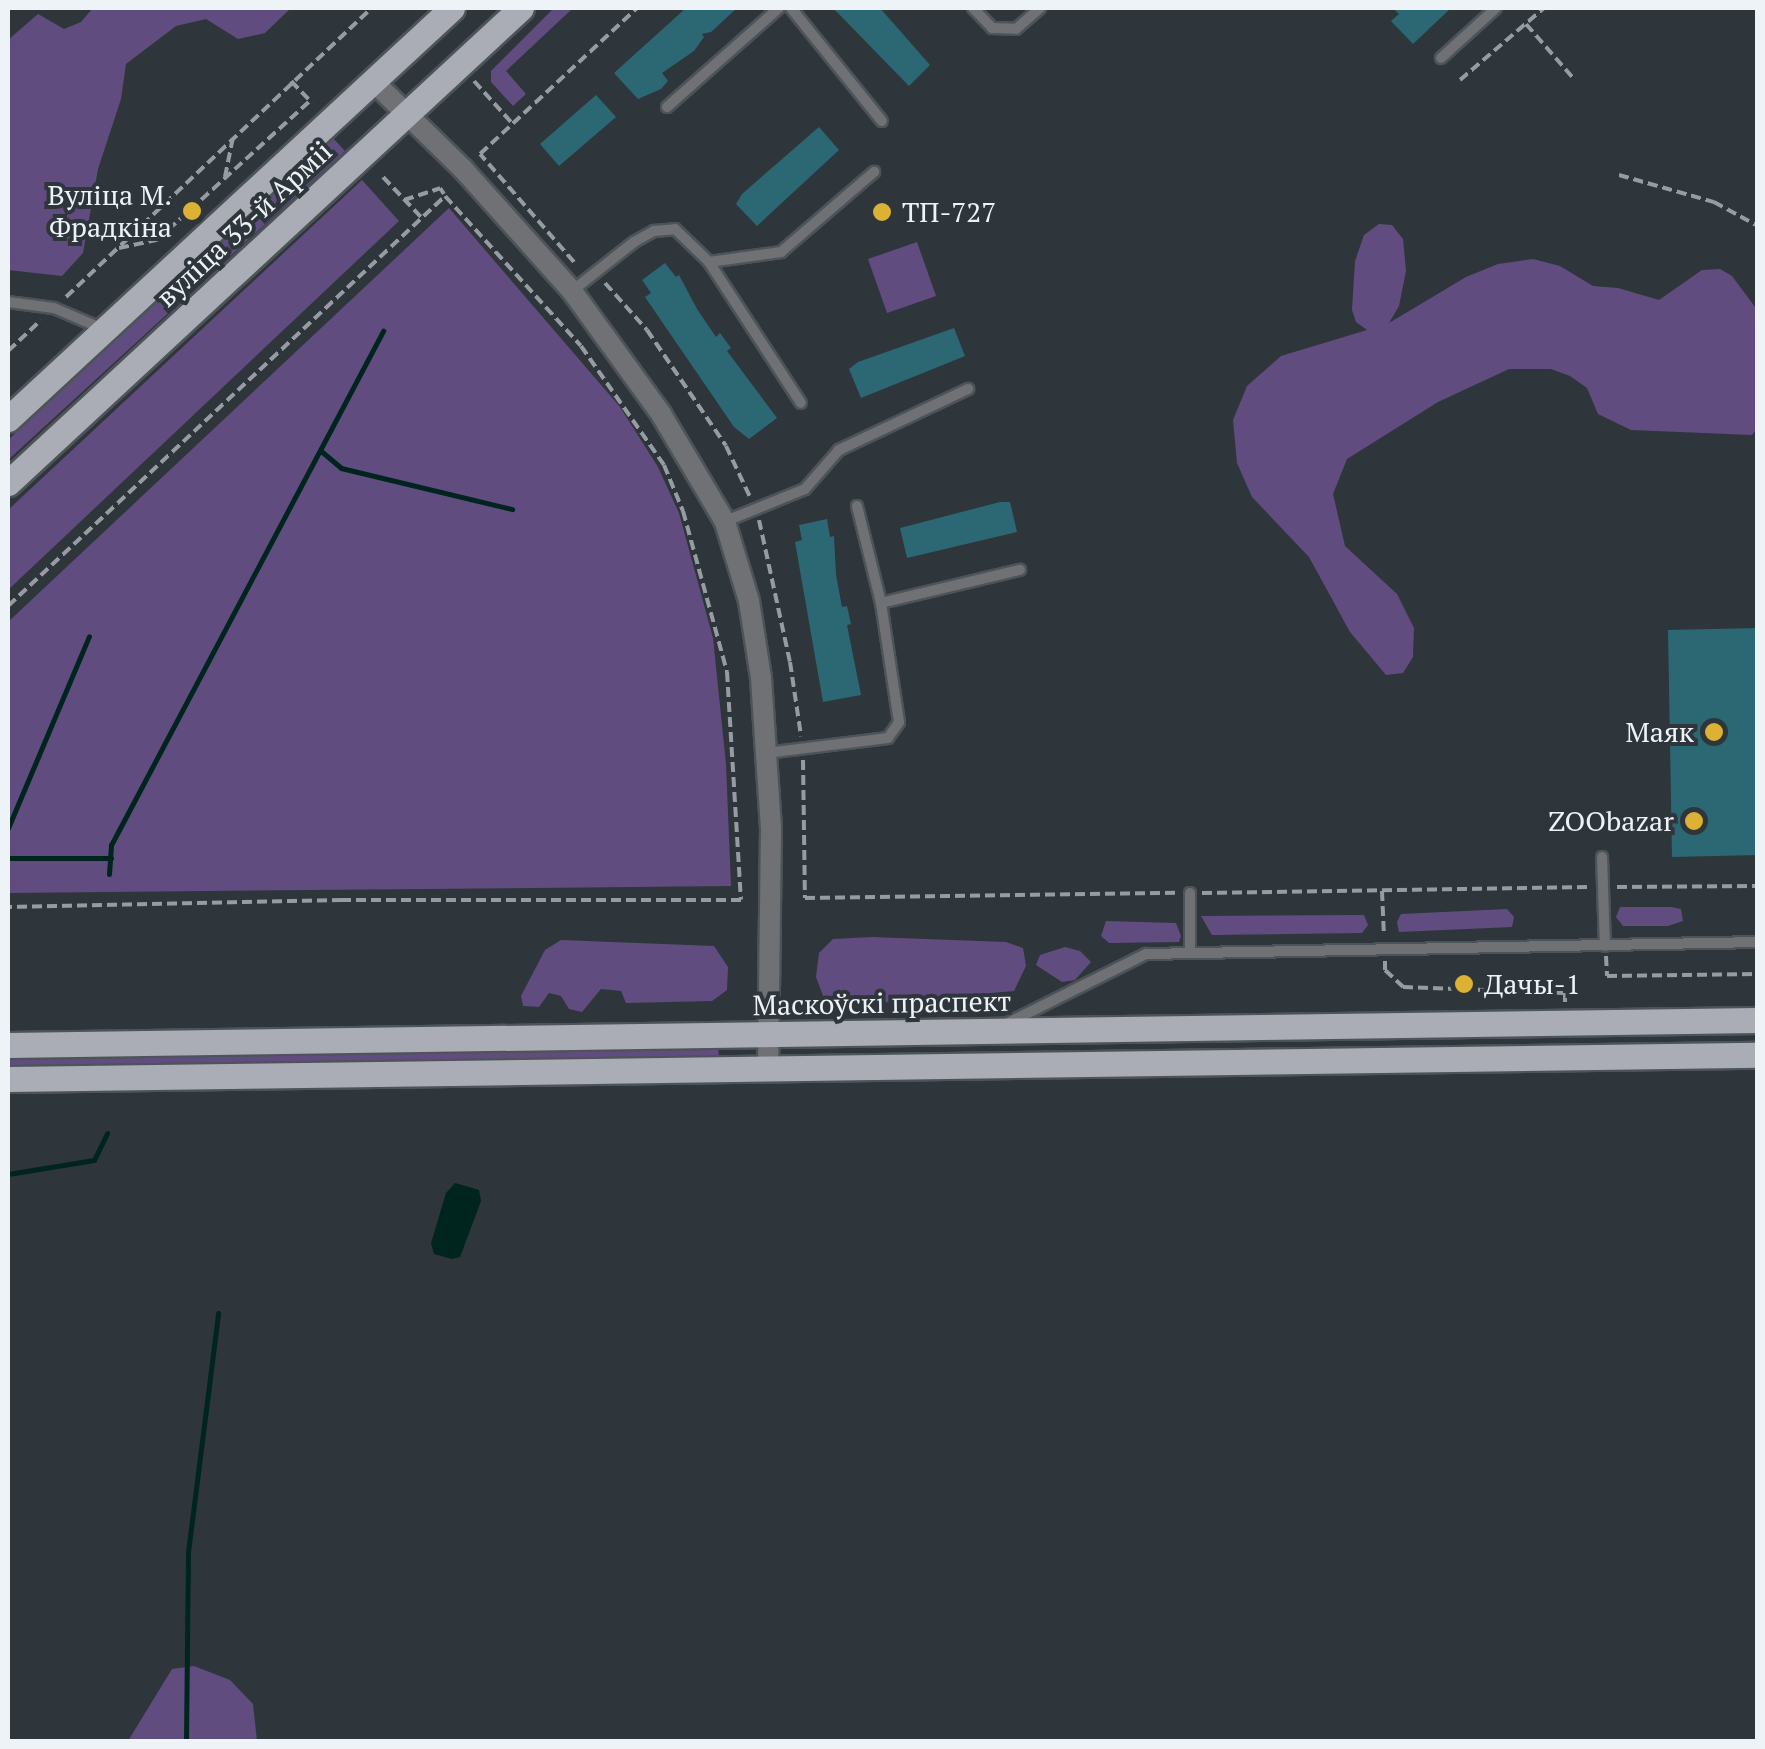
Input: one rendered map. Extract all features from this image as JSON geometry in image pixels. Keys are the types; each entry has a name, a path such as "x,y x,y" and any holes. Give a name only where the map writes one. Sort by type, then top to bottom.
{"main road":[{"name":"вуліца 33-й Арміі","path":"8,419 452,8"},
{"name":"вуліца 33-й Арміі","path":"8,483 521,8"},
{"name":"Маскоўскі праспект","path":"8,1045 1758,1020"},
{"path":"8,1080 1758,1055"}],"street":[{"path":"373,81 572,291 661,414 725,522 749,601 766,753 771,828 768,1069"}],"lane":[{"path":"667,108 778,8"},
{"path":"790,8 882,122"},
{"path":"973,8 992,28 1016,29 1040,8"},
{"path":"1441,58 1496,8"},
{"path":"709,262 781,252 874,172"},
{"path":"572,291 654,230 675,229 709,262 801,403"},
{"path":"8,302 54,308 104,329"},
{"path":"725,522 805,489 839,450 968,389"},
{"path":"766,753 888,738 899,722 881,603 856,506"},
{"path":"881,603 1020,570"},
{"path":"1602,856 1605,946"},
{"path":"1190,893 1190,953"},
{"path":"993,1031 1146,954 1758,942"}],"path":[{"path":"8,351 372,8"},
{"path":"480,154 637,8"},
{"path":"1460,80 1544,8"},
{"path":"1526,24 1574,79"},
{"path":"467,74 511,122"},
{"path":"291,81 315,106"},
{"path":"118,248 157,240 310,101"},
{"path":"224,179 233,137"},
{"path":"1619,175 1714,202 1758,226"},
{"path":"383,177 421,218"},
{"path":"8,906 342,900 741,900 727,672 702,567 664,466 581,346 440,188 404,200"},
{"path":"8,606 445,196"},
{"path":"805,898 1758,886"},
{"path":"1382,891 1385,970 1403,987 1565,993 1565,1002"},
{"path":"1605,946 1607,976 1758,974"}],"shaded area":[{"path":"93,8 291,8 265,33 238,39 206,19 176,26 126,64 121,99 98,169 83,253 62,276 8,270 8,40 38,14 64,29 81,22"},
{"path":"554,8 573,8 506,71 526,94 513,106 491,82 491,71"},
{"path":"333,138 345,151 8,460 8,440"},
{"path":"362,180 399,221 8,590 8,510"},
{"path":"449,208 620,407 658,467 679,513 713,638 726,764 731,886 8,893 8,622"},
{"path":"1379,224 1392,225 1403,239 1406,271 1399,306 1389,323 1466,277 1498,264 1533,259 1560,266 1593,286 1618,288 1659,300 1702,270 1720,269 1732,276 1758,311 1758,427 1752,435 1631,430 1598,414 1587,388 1570,376 1551,369 1509,369 1438,402 1347,459 1333,494 1345,546 1397,594 1414,628 1413,657 1403,673 1386,675 1350,632 1309,557 1252,497 1237,463 1233,420 1247,386 1281,356 1367,330 1356,322 1352,310 1355,261 1364,235"},
{"path":"917,242 936,296 887,313 868,259"},
{"path":"1620,907 1681,909 1683,921 1668,926 1623,926 1616,917"},
{"path":"1507,909 1514,917 1512,927 1399,932 1397,922 1401,914"},
{"path":"1364,915 1368,925 1362,933 1212,935 1201,916"},
{"path":"1106,921 1176,923 1181,936 1179,942 1109,943 1101,936"},
{"path":"833,939 1006,942 1023,948 1026,966 1014,991 856,1005 825,1001 816,977 819,953"},
{"path":"561,940 714,946 728,967 727,990 712,1001 626,1003 621,991 601,989 582,1012 569,1009 561,996 549,993 539,1007 523,1006 521,996 545,950"},
{"path":"1065,947 1080,951 1091,962 1075,980 1062,982 1036,965 1040,955"},
{"path":"1553,1032 1553,1038 815,1048 813,1040"},
{"path":"718,1044 719,1059 8,1068 8,1054"},
{"path":"455,1183 479,1190 481,1201 460,1257 452,1259 434,1254 431,1243 446,1193"},
{"path":"194,1666 230,1680 253,1704 257,1741 128,1741 172,1669"}],"building":[{"path":"686,8 737,8 711,32 702,34 704,37 694,51 662,73 668,81 661,89 638,99 614,73"},
{"path":"833,8 880,8 930,65 909,86"},
{"path":"1393,8 1451,8 1413,44 1391,21 1399,14"},
{"path":"596,95 616,117 559,166 540,144"},
{"path":"819,127 839,150 757,226 736,204 742,194"},
{"path":"665,263 676,277 679,275 716,337 720,333 731,348 727,351 777,418 749,439 734,427 645,297 651,293 642,280"},
{"path":"954,328 965,356 861,398 849,369 858,362"},
{"path":"1010,502 1017,532 907,558 900,528"},
{"path":"827,519 830,537 834,536 842,607 847,606 851,624 847,625 861,695 823,702 795,542 802,540 799,525"},
{"name":"Маяк","path":"1758,628 1758,855 1672,857 1668,630"}],"waterway":[{"path":"109,874 111,845 383,331"},
{"path":"321,451 341,468 512,509"},
{"path":"8,828 89,636"},
{"path":"8,858 111,858"},
{"path":"8,1174 94,1160 107,1133"},
{"path":"186,1742 188,1552 218,1313"}],"place":[{"name":"Вуліца М. Фрадкіна","path":"192,211"},
{"name":"ТП-727","path":"882,212"},
{"name":"Маяк","path":"1714,732"},
{"name":"ZOObazar","path":"1694,821"},
{"name":"Дачы-1","path":"1464,984"}]}
